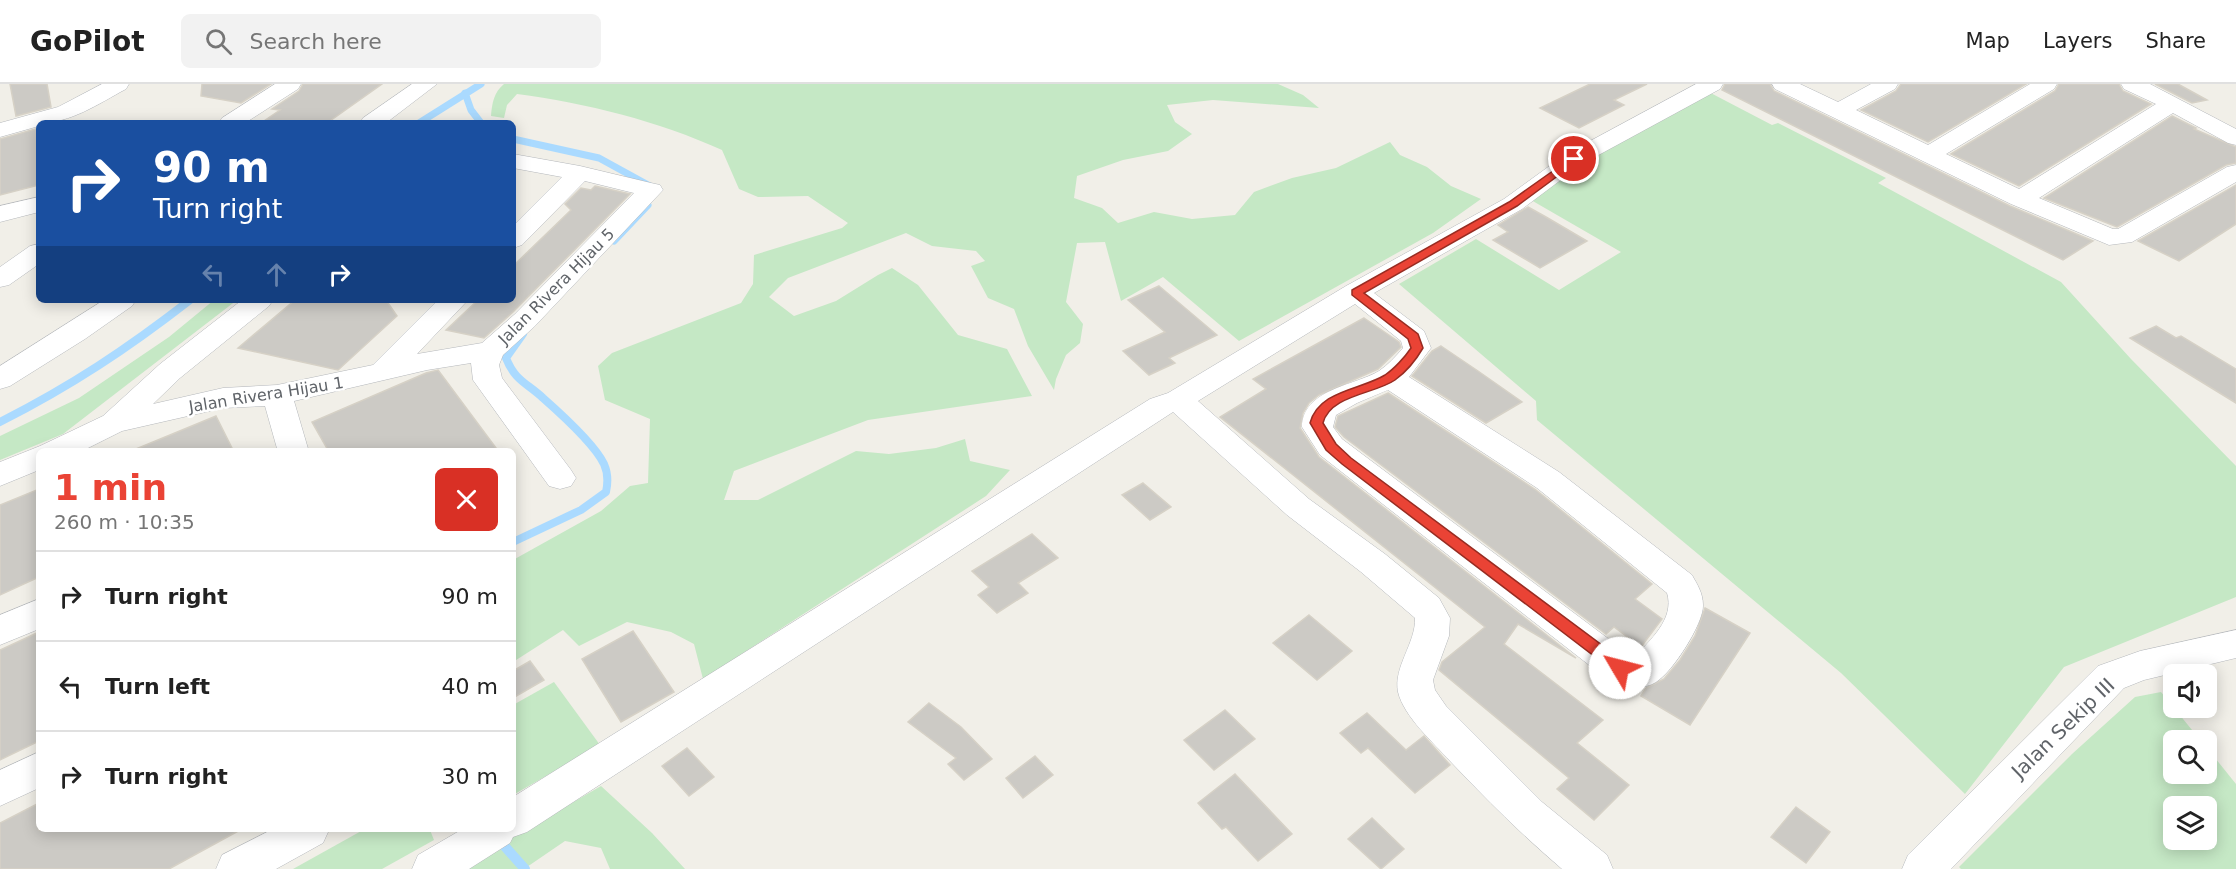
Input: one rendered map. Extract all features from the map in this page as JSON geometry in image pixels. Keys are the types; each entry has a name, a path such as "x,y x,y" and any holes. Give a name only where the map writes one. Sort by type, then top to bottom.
{"street":[{"path":"37,120 66,112 118,84"},
{"path":"235,120 290,84"},
{"path":"375,120 426,84"},
{"path":"516,817 1161,406 1178,400 1356,292 1513,204 1574,159 1712,84"},
{"path":"1783,84 2020,199 2109,237 2123,237 2236,172"},
{"path":"1838,111 1887,84"},
{"path":"1930,154 2046,84"},
{"path":"2132,84 2236,138"},
{"path":"2020,199 2172,103"},
{"path":"0,130 36,120"},
{"name":"Jalan Rivera Hijau 5","path":"516,162 580,173 651,190 525,320 490,351 485,365 488,380 560,478"},
{"path":"516,237 580,173"},
{"path":"0,214 36,205"},
{"path":"0,279 36,254"},
{"path":"1356,292 1413,337 1417,348 1390,378 1338,399 1318,417 1319,430 1331,447 1620,668 1631,672 1644,671 1674,637 1683,618 1688,605 1687,594 1680,584 1548,480 1390,378"},
{"path":"0,379 75,333 118,303"},
{"name":"Jalan Rivera Hijau 1","path":"114,423 170,371 255,303"},
{"path":"381,373 451,303"},
{"name":"Jalan Rivera Hijau 1","path":"61,448 114,423 223,398 278,395 427,361 490,351"},
{"path":"278,395 293,448"},
{"path":"1178,400 1298,507 1373,563 1427,608 1433,618 1431,636 1415,680 1417,694 1433,717 1528,815 1592,869"},
{"path":"0,475 36,459"},
{"path":"0,631 36,615"},
{"name":"Jalan Sekip III","path":"1923,869 2110,678 2140,666 2236,644"},
{"path":"0,789 36,771"},
{"path":"237,869 305,832"},
{"path":"434,868 493,832"}],"green space":[{"path":"504,84 1278,84 1303,95 1319,108 1213,100 1167,105 1175,122 1192,134 1168,151 1123,160 1077,176 1074,198 1102,208 1118,223 1154,212 1192,219 1235,215 1254,192 1292,178 1336,168 1390,142 1400,155 1427,167 1451,186 1481,199 1433,233 1239,341 1163,277 1121,301 1105,242 1077,243 1066,302 1083,324 1080,343 1066,355 1054,390 1028,346 1014,309 988,298 971,266 985,261 976,251 932,246 906,233 788,278 769,297 794,316 836,301 892,268 918,285 958,335 1007,349 1032,396 868,420 734,471 724,500 758,500 856,451 889,454 936,448 965,439 970,461 1010,470 986,496 703,679 694,644 671,632 627,622 579,646 563,630 516,660 516,558 601,511 630,486 648,483 650,419 605,400 598,366 612,353 741,303 753,284 754,255 842,228 848,223 808,196 758,197 739,189 722,150 673,130 621,114 569,102 517,94 507,105 504,118 491,116 494,98"},
{"path":"1703,89 1772,125 1778,123 1886,178 1878,183 2061,282 2131,359 2236,466 2236,597 2064,667 1965,794 1841,673 1537,420 1536,401 1399,284 1476,239 1559,290 1621,252 1531,200 1595,155"},
{"path":"210,303 233,303 63,434 0,460 0,436 79,398 169,337"},
{"path":"554,682 600,745 516,793 516,703"},
{"path":"2161,692 2163,694 2163,718 2182,718 2192,730 2163,730 2163,784 2217,784 2217,760 2236,784 2236,869 1961,869 1959,867 2072,754 2135,697"},
{"path":"601,786 652,833 685,869 610,869 601,848 565,841 524,869 458,869"},
{"path":"359,832 431,832 434,840 382,869 293,869"}],"building":[{"path":"10,84 47,84 51,107 16,116"},
{"path":"202,84 271,84 241,103 201,96"},
{"path":"303,84 382,84 331,120 265,120 280,110 272,109 299,91"},
{"path":"1590,84 1647,84 1614,100 1624,105 1579,128 1540,108"},
{"path":"1725,84 1770,84 1774,91 2010,206 2093,241 2063,260 1722,90"},
{"path":"1901,84 2026,84 1928,142 1861,110 1896,91"},
{"path":"2059,84 2119,84 2123,91 2151,104 2019,186 1951,154 2055,91"},
{"path":"2155,84 2178,84 2207,100 2192,103"},
{"path":"2172,116 2196,128 2194,129 2236,147 2236,163 2226,165 2117,227 2044,198"},
{"path":"36,129 36,186 0,195 0,139"},
{"path":"2236,185 2236,224 2179,261 2138,241"},
{"path":"595,186 630,194 513,312 484,338 446,330 475,303 516,303 516,263 571,210 565,204 581,188 591,190"},
{"path":"1528,207 1587,241 1540,268 1493,240 1508,232 1498,225"},
{"path":"1159,286 1217,335 1169,358 1175,363 1149,375 1123,351 1165,332 1128,300"},
{"path":"291,303 388,303 397,316 338,370 238,348"},
{"path":"1364,318 1399,342 1401,347 1378,369 1319,395 1309,403 1303,413 1300,428 1319,457 1576,658 1518,624 1504,644 1603,720 1577,743 1629,785 1594,820 1557,789 1569,778 1439,670 1442,662 1485,627 1220,417 1266,389 1253,379"},
{"path":"2156,326 2176,338 2181,336 2236,369 2236,403 2130,338"},
{"path":"1441,346 1522,402 1486,423 1412,376 1432,351"},
{"path":"438,370 496,448 327,448 312,422 426,373"},
{"path":"1388,393 1536,490 1652,584 1635,599 1662,619 1641,647 1614,627 1606,634 1344,437 1335,427 1338,416"},
{"path":"216,416 232,448 138,448"},
{"path":"1143,483 1171,507 1150,520 1122,495"},
{"path":"36,490 36,578 0,595 0,505"},
{"path":"1032,534 1058,558 1018,583 1028,593 997,613 978,595 989,587 972,571"},
{"path":"1705,608 1750,633 1690,725 1641,696 1646,688 1664,679 1680,660 1695,636"},
{"path":"1309,615 1352,651 1317,680 1273,643"},
{"path":"633,631 674,692 621,722 582,659"},
{"path":"36,633 36,742 0,760 0,650"},
{"path":"530,661 544,680 516,696 516,669"},
{"path":"929,703 961,727 992,759 964,780 948,764 956,758 908,722"},
{"path":"1225,710 1255,739 1214,770 1184,740"},
{"path":"1367,713 1406,750 1424,736 1450,765 1415,793 1368,748 1361,753 1340,733"},
{"path":"687,748 714,777 689,796 662,766"},
{"path":"1035,756 1053,775 1023,798 1006,778"},
{"path":"1235,774 1292,834 1258,861 1226,827 1222,829 1198,803"},
{"path":"36,805 36,832 236,832 169,869 0,869 0,823"},
{"path":"1796,807 1830,832 1806,863 1771,837"},
{"path":"1372,818 1404,849 1381,869 1348,839"}],"waterway":[{"path":"465,94 481,84"},
{"path":"424,120 465,94"},
{"path":"465,94 471,110 479,120"},
{"path":"516,140 599,158 650,186"},
{"path":"614,241 648,205"},
{"path":"0,422 51,395 98,366 186,303"},
{"path":"516,541 581,510 606,492 607,482 604,464 593,448 558,412 513,372 506,358 523,334"},
{"path":"492,832 525,869"}],"route":[{"path":"1574,159 1513,204 1356,292 1413,337 1417,348 1390,378 1338,399 1318,417 1317,423 1331,447 1347,461 1620,668"}]}
